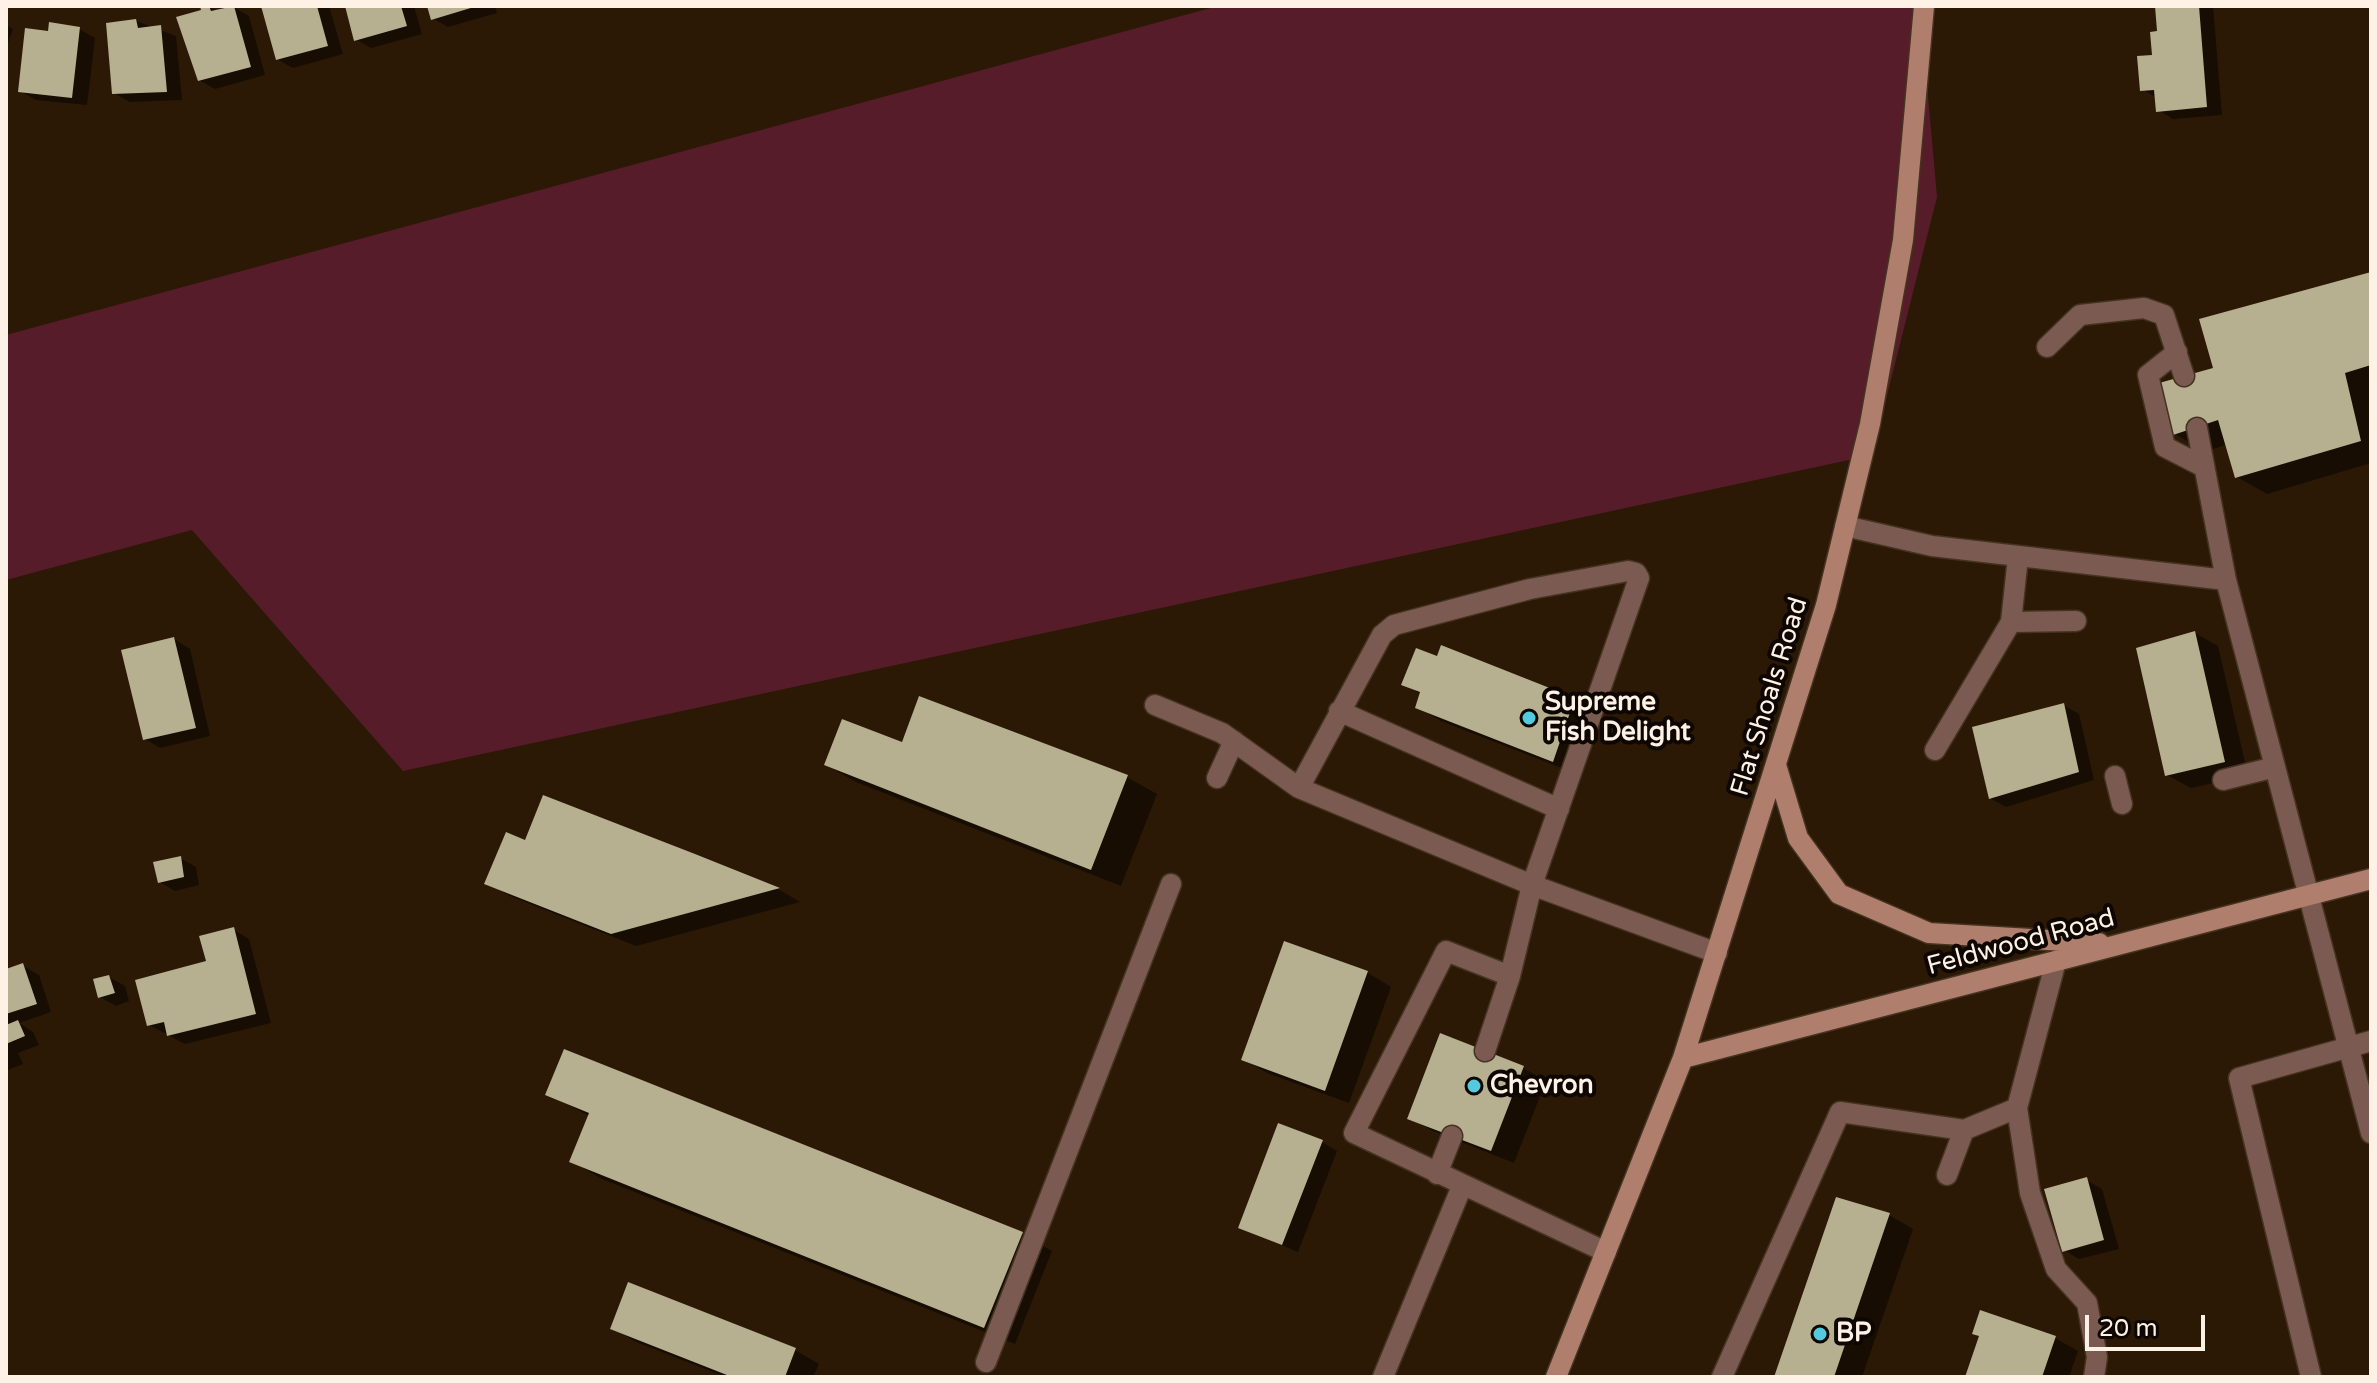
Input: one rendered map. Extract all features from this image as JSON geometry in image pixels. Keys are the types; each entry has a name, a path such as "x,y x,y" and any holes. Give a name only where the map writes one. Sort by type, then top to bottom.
{"street":[{"name":"Flat Shoals Road","path":"1556,1377 1683,1058 1826,605 1870,424 1903,240 1924,6"},
{"path":"1776,765 1798,838 1839,894 1929,933 2119,945"},
{"name":"Feldwood Road","path":"1683,1058 2371,879"}],"lane":[{"path":"2047,347 2080,315 2144,308 2164,315 2184,376"},
{"path":"2177,352 2148,375 2151,389 2165,447 2204,467"},
{"path":"2197,428 2226,580 2371,1133"},
{"path":"1845,526 1932,546 2226,580"},
{"path":"1935,750 2011,622 2018,557"},
{"path":"1299,788 1382,635 1394,625 1530,589 1628,571 1639,578 1532,885 1510,976 1485,1051"},
{"path":"2011,622 2076,621"},
{"path":"1155,705 1234,741 1299,788 1532,885 1717,953"},
{"path":"1339,711 1559,809"},
{"path":"1217,778 1234,741"},
{"path":"2223,780 2275,767"},
{"path":"2115,776 2122,804"},
{"path":"986,1362 1171,884"},
{"path":"1510,976 1446,951 1354,1133 1606,1252"},
{"path":"2056,961 2017,1108 2030,1193 2056,1269 2087,1303 2097,1357 2094,1377"},
{"path":"2311,1377 2239,1078 2371,1041"},
{"path":"1722,1377 1840,1112 1964,1130 2017,1108"},
{"path":"1947,1175 1964,1130"},
{"path":"1437,1174 1452,1136"},
{"path":"1383,1377 1462,1186"}],"shaded area":[{"path":"1218,6 1920,6 1937,197 1872,455 403,771 192,530 6,580 6,335"}],"building":[{"path":"200,6 209,6 211,11 234,6 251,67 198,81 176,17 201,10"},
{"path":"261,6 317,6 328,46 276,60"},
{"path":"345,6 401,6 407,26 354,41"},
{"path":"427,6 474,6 474,7 431,20"},
{"path":"2155,6 2199,6 2207,107 2156,112 2154,90 2140,91 2137,56 2152,55 2150,32 2157,31"},
{"path":"136,19 138,28 161,25 167,92 112,94 106,23"},
{"path":"49,22 80,27 72,98 18,92 25,28 48,31"},
{"path":"2371,272 2371,365 2345,373 2361,441 2235,478 2218,420 2173,435 2159,383 2213,368 2199,319"},
{"path":"2195,631 2225,762 2165,776 2136,648"},
{"path":"174,637 196,728 143,740 121,650"},
{"path":"1441,645 1575,698 1553,762 1415,708 1420,692 1401,685 1416,648 1437,656"},
{"path":"919,696 1128,775 1091,870 824,765 842,719 902,742"},
{"path":"2064,703 2079,772 1989,799 1972,727"},
{"path":"543,795 780,888 611,934 484,884 506,832 525,840"},
{"path":"181,856 184,877 158,883 153,862"},
{"path":"234,927 256,1014 167,1036 164,1022 147,1026 135,980 206,961 199,936"},
{"path":"1284,941 1368,971 1325,1091 1241,1060"},
{"path":"23,963 37,1004 6,1014 6,969"},
{"path":"109,975 115,993 98,998 93,979"},
{"path":"18,1020 25,1036 6,1044 6,1025"},
{"path":"1440,1033 1524,1066 1491,1151 1407,1119"},
{"path":"564,1049 1023,1232 984,1328 569,1162 589,1113 545,1095"},
{"path":"1278,1123 1323,1140 1282,1245 1238,1228"},
{"path":"2087,1177 2104,1240 2062,1252 2044,1189"},
{"path":"1836,1197 1890,1213 1834,1377 1774,1377"},
{"path":"628,1282 796,1348 785,1377 732,1377 610,1329"},
{"path":"1980,1310 2056,1336 2042,1377 1965,1377 1979,1336 1972,1334"}],"place":[{"name":"Supreme Fish Delight","path":"1529,718"},
{"name":"Chevron","path":"1474,1086"},
{"name":"BP","path":"1820,1334"}]}
